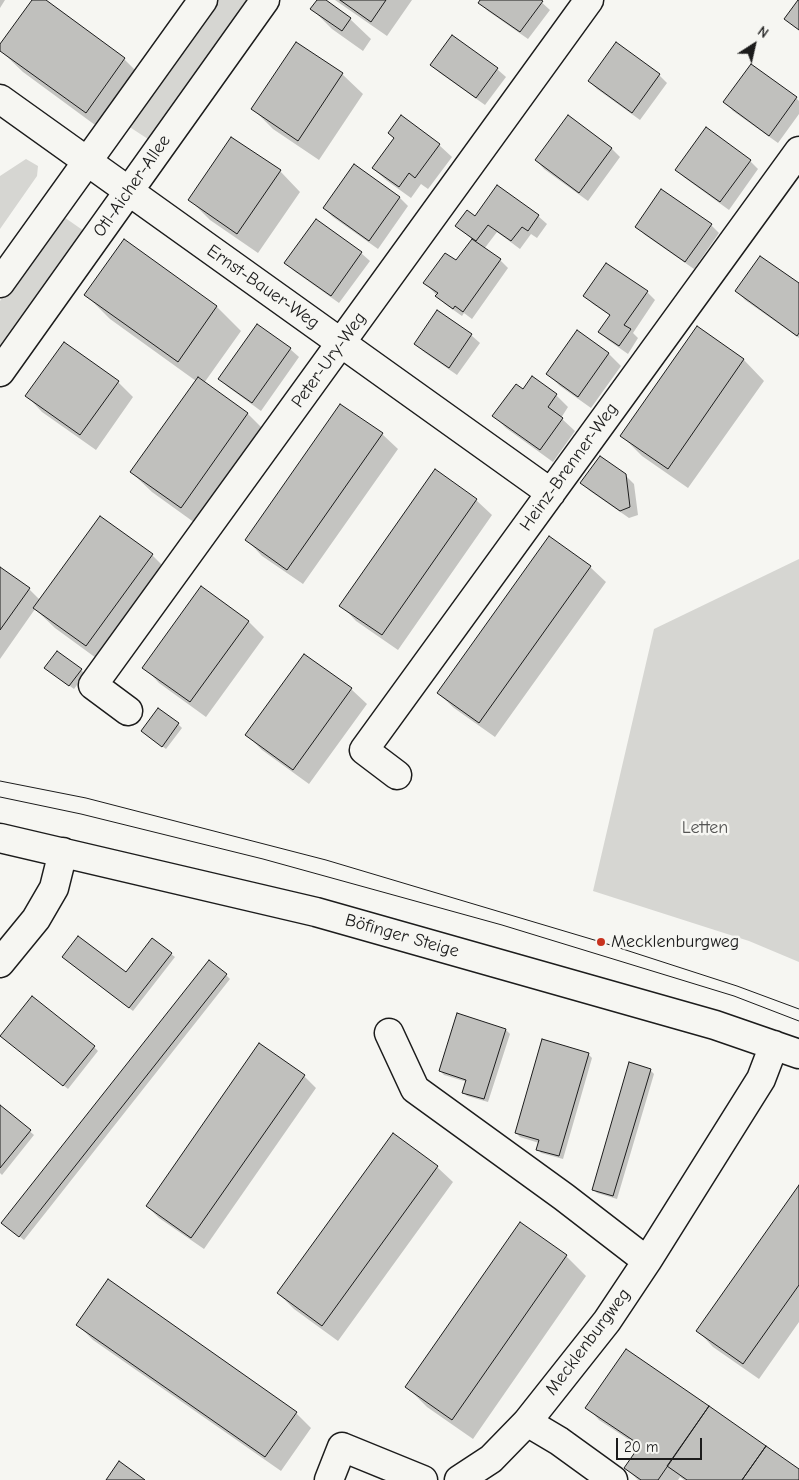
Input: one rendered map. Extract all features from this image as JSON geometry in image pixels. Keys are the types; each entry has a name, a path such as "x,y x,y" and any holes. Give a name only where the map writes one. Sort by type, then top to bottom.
{"street":[{"path":"0,283 203,0"},
{"name":"Otl-Aicher-Allee","path":"0,372 265,0"},
{"name":"Peter-Ury-Weg","path":"128,711 93,686 589,0"},
{"name":"Ernst-Bauer-Weg","path":"0,99 551,493"},
{"name":"Heinz-Brenner-Weg","path":"397,775 364,750 799,151"},
{"name":"Böfinger Steige","path":"0,838 316,912 715,1025 787,1050"},
{"path":"0,963 36,919 54,888 64,852"},
{"path":"389,1033 415,1089 540,1179 647,1262"},
{"name":"Mecklenburgweg","path":"458,1480 491,1459 527,1422 607,1321 647,1262 761,1079 787,1050"},
{"path":"527,1422 559,1441 613,1480"},
{"path":"329,1480 342,1448 423,1480"}],"green space":[{"path":"213,0 250,0 151,141 125,124"},
{"path":"26,159 38,166 37,176 0,229 0,176"},
{"path":"61,215 84,231 0,349 0,301"},
{"name":"Letten","path":"799,559 799,962 749,941 593,891 654,629"}],"building":[{"path":"32,0 46,0 125,58 86,113 0,51 0,44"},
{"path":"317,0 326,0 351,18 342,31 310,9"},
{"path":"340,0 386,0 371,22"},
{"path":"480,0 543,1 520,32 478,3"},
{"path":"799,0 799,30 784,19"},
{"path":"452,35 498,68 476,98 430,65"},
{"path":"296,42 343,73 298,141 251,109"},
{"path":"616,42 660,74 632,113 588,81"},
{"path":"751,64 797,97 769,136 723,102"},
{"path":"401,115 440,144 415,178 409,173 399,187 372,168 394,138 388,133"},
{"path":"568,115 612,148 579,193 535,160"},
{"path":"706,127 751,160 720,202 675,170"},
{"path":"231,137 281,170 237,234 188,200"},
{"path":"354,164 400,197 369,241 323,208"},
{"path":"497,185 539,215 528,231 522,227 511,241 488,225 476,241 455,226 467,210 475,216"},
{"path":"661,189 712,224 685,262 635,227"},
{"path":"316,219 362,252 331,296 284,263"},
{"path":"124,239 217,306 178,362 84,295"},
{"path":"472,239 501,259 463,312 455,306 453,309 435,296 438,293 423,283 445,253 456,260"},
{"path":"760,256 799,283 799,333 797,336 735,291"},
{"path":"606,263 648,291 624,325 631,329 619,346 598,332 610,315 583,296"},
{"path":"437,310 472,334 449,368 414,344"},
{"path":"257,324 291,348 252,403 218,379"},
{"path":"697,326 744,359 668,469 620,436"},
{"path":"577,330 609,353 578,397 546,374"},
{"path":"64,342 119,381 80,435 25,396"},
{"path":"532,376 557,394 548,407 563,418 540,450 492,416 516,384 523,389"},
{"path":"198,377 248,413 181,508 130,472"},
{"path":"340,404 383,433 287,570 245,540"},
{"path":"600,456 626,474 630,507 620,511 580,483"},
{"path":"435,469 477,499 382,635 339,606"},
{"path":"100,516 153,554 86,646 33,608"},
{"path":"549,536 591,566 479,723 437,693"},
{"path":"0,567 30,588 0,630"},
{"path":"201,586 249,621 190,702 142,668"},
{"path":"57,651 82,669 69,686 44,668"},
{"path":"304,654 352,688 293,770 245,735"},
{"path":"158,708 179,723 162,747 141,731"},
{"path":"78,936 126,972 152,938 172,953 129,1008 62,957"},
{"path":"209,960 227,974 19,1237 1,1223"},
{"path":"32,996 95,1046 63,1086 0,1036"},
{"path":"457,1013 506,1029 484,1099 462,1093 466,1080 439,1071"},
{"path":"542,1039 589,1053 559,1156 536,1150 539,1140 515,1133"},
{"path":"259,1043 305,1075 191,1238 146,1206"},
{"path":"629,1062 651,1069 613,1196 592,1190"},
{"path":"0,1105 31,1130 0,1168"},
{"path":"393,1133 438,1166 322,1326 277,1293"},
{"path":"799,1185 799,1285 743,1364 696,1331"},
{"path":"520,1222 567,1255 452,1420 405,1387"},
{"path":"108,1279 297,1412 265,1457 76,1325"},
{"path":"626,1349 709,1406 658,1480 641,1480 624,1468 640,1445 585,1408"},
{"path":"709,1406 766,1446 742,1480 687,1480 667,1466"},
{"path":"766,1446 799,1469 799,1480 742,1480"},
{"path":"119,1461 145,1480 106,1480"}],"tram line":[{"path":"0,781 86,798 326,860 601,942 737,986 799,1009"},
{"path":"0,797 81,814 263,859 502,925 734,996 799,1021"}],"place":[{"name":"Mecklenburgweg","path":"601,942"}]}
